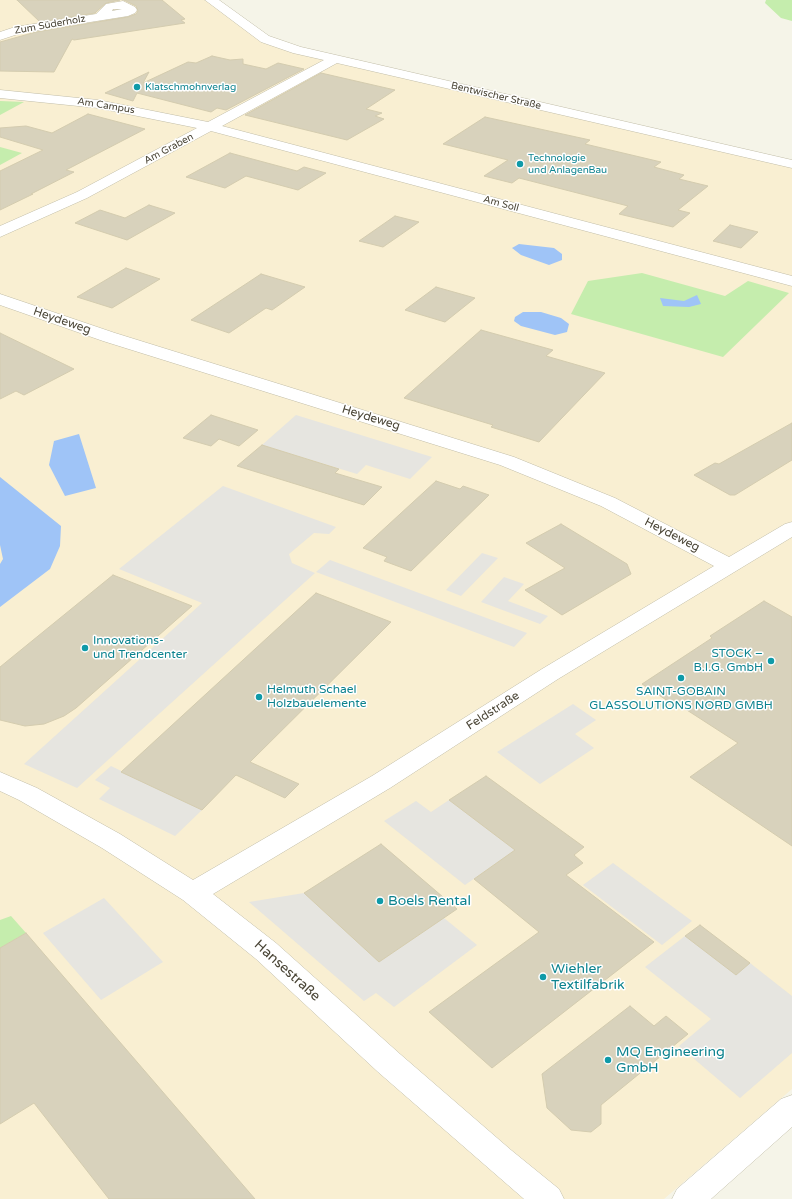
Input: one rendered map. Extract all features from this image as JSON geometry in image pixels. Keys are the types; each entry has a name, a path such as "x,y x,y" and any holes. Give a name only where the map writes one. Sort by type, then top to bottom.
{"street":[{"name":"Bentwischer Straße","path":"211,0 265,39 297,50 792,164"},
{"name":"Zum Süderholz","path":"0,36 19,30 100,16"},
{"name":"Am Graben","path":"0,232 82,195 335,59"},
{"name":"Am Campus","path":"0,94 98,104 141,111 210,127"},
{"name":"Am Soll","path":"210,127 792,281"},
{"name":"Heydeweg","path":"0,299 108,337 507,461 608,502 730,566"},
{"name":"Feldstraße","path":"193,893 381,782 550,674 792,528"},
{"name":"Hansestraße","path":"0,781 28,794 111,840 193,893 266,951 389,1063 500,1160 548,1199"},
{"path":"688,1199 792,1108"}],"shaded area":[{"path":"0,0 205,0 262,40 792,167 792,1089 664,1199 0,1199"},
{"path":"296,415 432,457 410,479 366,465 357,474 262,445"},
{"path":"223,486 336,527 329,534 314,533 289,554 292,563 315,573 77,788 24,764 202,603 119,569"},
{"path":"482,553 498,558 461,596 446,590"},
{"path":"330,560 527,633 514,647 316,572"},
{"path":"504,577 524,584 508,601 548,616 540,624 481,602"},
{"path":"573,704 596,720 575,734 594,748 540,784 497,752"},
{"path":"111,766 202,810 175,836 99,799 110,788 95,780"},
{"path":"449,800 515,850 465,885 384,821 416,801 431,812"},
{"path":"613,863 692,921 662,945 583,885"},
{"path":"304,893 379,962 444,918 477,945 394,1007 376,993 364,1001 249,902"},
{"path":"104,898 163,962 101,1000 43,933"},
{"path":"685,936 736,974 750,963 792,996 792,1053 740,1098 679,1046 711,1019 645,967"}],"green space":[{"path":"766,0 792,0 792,21 781,18 765,3"},
{"path":"0,101 24,102 0,115"},
{"path":"0,147 22,153 0,165"},
{"path":"642,273 725,296 748,281 789,293 723,357 571,314 588,281"},
{"path":"11,916 26,933 0,948 0,920"}],"water":[{"path":"519,244 554,248 562,254 562,260 549,265 521,255 512,248"},
{"path":"697,295 701,304 689,307 663,306 660,298 684,301"},
{"path":"523,312 541,312 561,318 569,324 567,332 555,335 521,326 514,321 515,317"},
{"path":"79,434 96,488 65,496 49,465 54,441"},
{"path":"0,477 61,526 60,546 50,569 0,607 0,564 3,559 0,545"}],"building":[{"path":"17,0 120,0 106,3 95,13 40,22"},
{"path":"124,0 162,0 185,19 181,20 185,23 74,40 72,39 54,72 0,71 0,42 36,32 128,17 136,14 138,11 136,6"},
{"path":"212,56 230,60 243,59 243,64 266,69 278,63 304,69 226,110 217,108 211,112 137,93 133,101 105,93 149,72 143,83 188,62 196,63"},
{"path":"321,73 395,90 366,109 382,113 375,116 384,119 347,140 245,115"},
{"path":"88,114 145,129 66,170 74,172 0,210 0,171 43,150 0,137 0,128 26,126 52,133"},
{"path":"485,117 590,140 585,144 661,162 654,167 684,175 679,179 708,186 678,210 690,213 673,227 619,214 628,206 519,178 512,183 484,176 508,160 443,144"},
{"path":"230,153 297,171 304,167 326,173 298,190 246,176 225,188 186,177"},
{"path":"149,205 175,213 127,240 75,223 100,210 125,218"},
{"path":"395,216 419,222 383,247 359,241"},
{"path":"730,225 758,232 741,248 713,241"},
{"path":"126,268 160,279 112,308 77,297"},
{"path":"261,274 305,287 272,310 266,308 229,333 191,320"},
{"path":"436,287 475,298 445,322 405,310"},
{"path":"481,330 553,350 546,356 605,373 539,442 491,427 493,425 404,398"},
{"path":"0,333 74,369 24,395 16,391 0,399"},
{"path":"211,415 258,430 239,446 219,439 211,446 183,438"},
{"path":"792,423 792,460 735,495 730,495 694,475 715,463 719,464"},
{"path":"262,445 339,469 335,473 382,487 364,505 237,466"},
{"path":"436,481 460,489 463,486 489,495 411,571 384,561 387,557 363,548"},
{"path":"561,524 627,564 631,574 562,615 525,590 565,568 526,543"},
{"name":"Innovations- und Trendcenter","path":"113,575 192,606 76,708 64,716 44,724 25,726 0,720 0,667"},
{"name":"Helmuth Schael Holzbauelemente","path":"316,593 391,622 250,762 299,784 285,798 236,775 202,810 121,772"},
{"path":"764,601 792,617 792,846 690,777 738,743 676,703 674,705 642,684 712,638 710,636"},
{"name":"Wiehler Textilfabrik","path":"486,776 584,847 574,855 583,863 566,875 654,942 492,1068 429,1012 539,932 474,879 515,850 449,800"},
{"name":"Boels Rental","path":"381,844 457,909 379,962 304,893"},
{"path":"700,925 750,963 736,975 685,936"},
{"path":"26,933 255,1199 109,1199 34,1103 0,1124 0,948"},
{"name":"MQ Engineering GmbH","path":"630,1006 654,1026 666,1016 688,1034 601,1105 601,1124 591,1132 571,1130 547,1108 542,1074"}],"place":[{"name":"Klatschmohnverlag","path":"137,87"},
{"name":"Technologie und AnlagenBau","path":"520,164"},
{"name":"Innovations- und Trendcenter","path":"85,648"},
{"name":"STOCK – B.I.G. GmbH","path":"771,661"},
{"name":"SAINT-GOBAIN GLASSOLUTIONS NORD GMBH","path":"681,678"},
{"name":"Helmuth Schael Holzbauelemente","path":"259,697"},
{"name":"Boels Rental","path":"380,901"},
{"name":"Wiehler Textilfabrik","path":"543,977"},
{"name":"MQ Engineering GmbH","path":"608,1060"}]}
